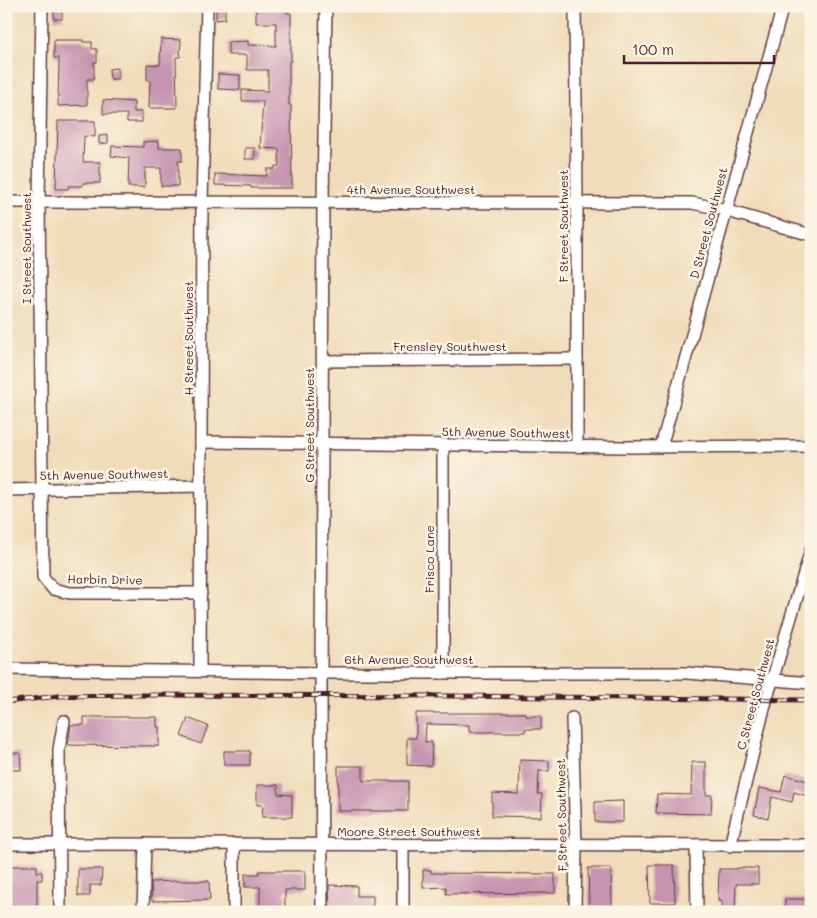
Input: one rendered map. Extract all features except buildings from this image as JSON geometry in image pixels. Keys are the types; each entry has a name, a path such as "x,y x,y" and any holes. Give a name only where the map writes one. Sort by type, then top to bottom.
{"street":[{"name":"I Street Southwest","path":"41,489 39,202 42,6"},
{"name":"H Street Southwest","path":"200,670 202,202 207,6"},
{"name":"G Street Southwest","path":"322,912 323,202 326,6"},
{"name":"F Street Southwest","path":"575,6 577,446"},
{"name":"D Street Southwest","path":"662,447 783,6"},
{"name":"4th Avenue Southwest","path":"6,202 692,203 726,210 811,235"},
{"name":"Frensley Southwest","path":"323,360 577,359"},
{"name":"5th Avenue Southwest","path":"201,442 662,447 811,446"},
{"name":"Frisco Lane","path":"443,445 443,672"},
{"name":"5th Avenue Southwest","path":"6,490 201,486"},
{"name":"Harbin Drive","path":"41,489 43,577 53,589 70,593 201,594"},
{"name":"C Street Southwest","path":"730,846 773,680 811,550"},
{"name":"6th Avenue Southwest","path":"6,668 322,673 678,673 811,683"},
{"name":"F Street Southwest","path":"572,718 576,845 575,912"},
{"path":"60,912 58,845 59,749 64,721"},
{"name":"Moore Street Southwest","path":"6,844 811,845"},
{"path":"144,912 145,844"},
{"path":"234,844 234,912"},
{"path":"403,845 403,912"},
{"path":"696,846 697,912"}],"railway":[{"path":"6,702 59,696 134,695 811,700"}]}
